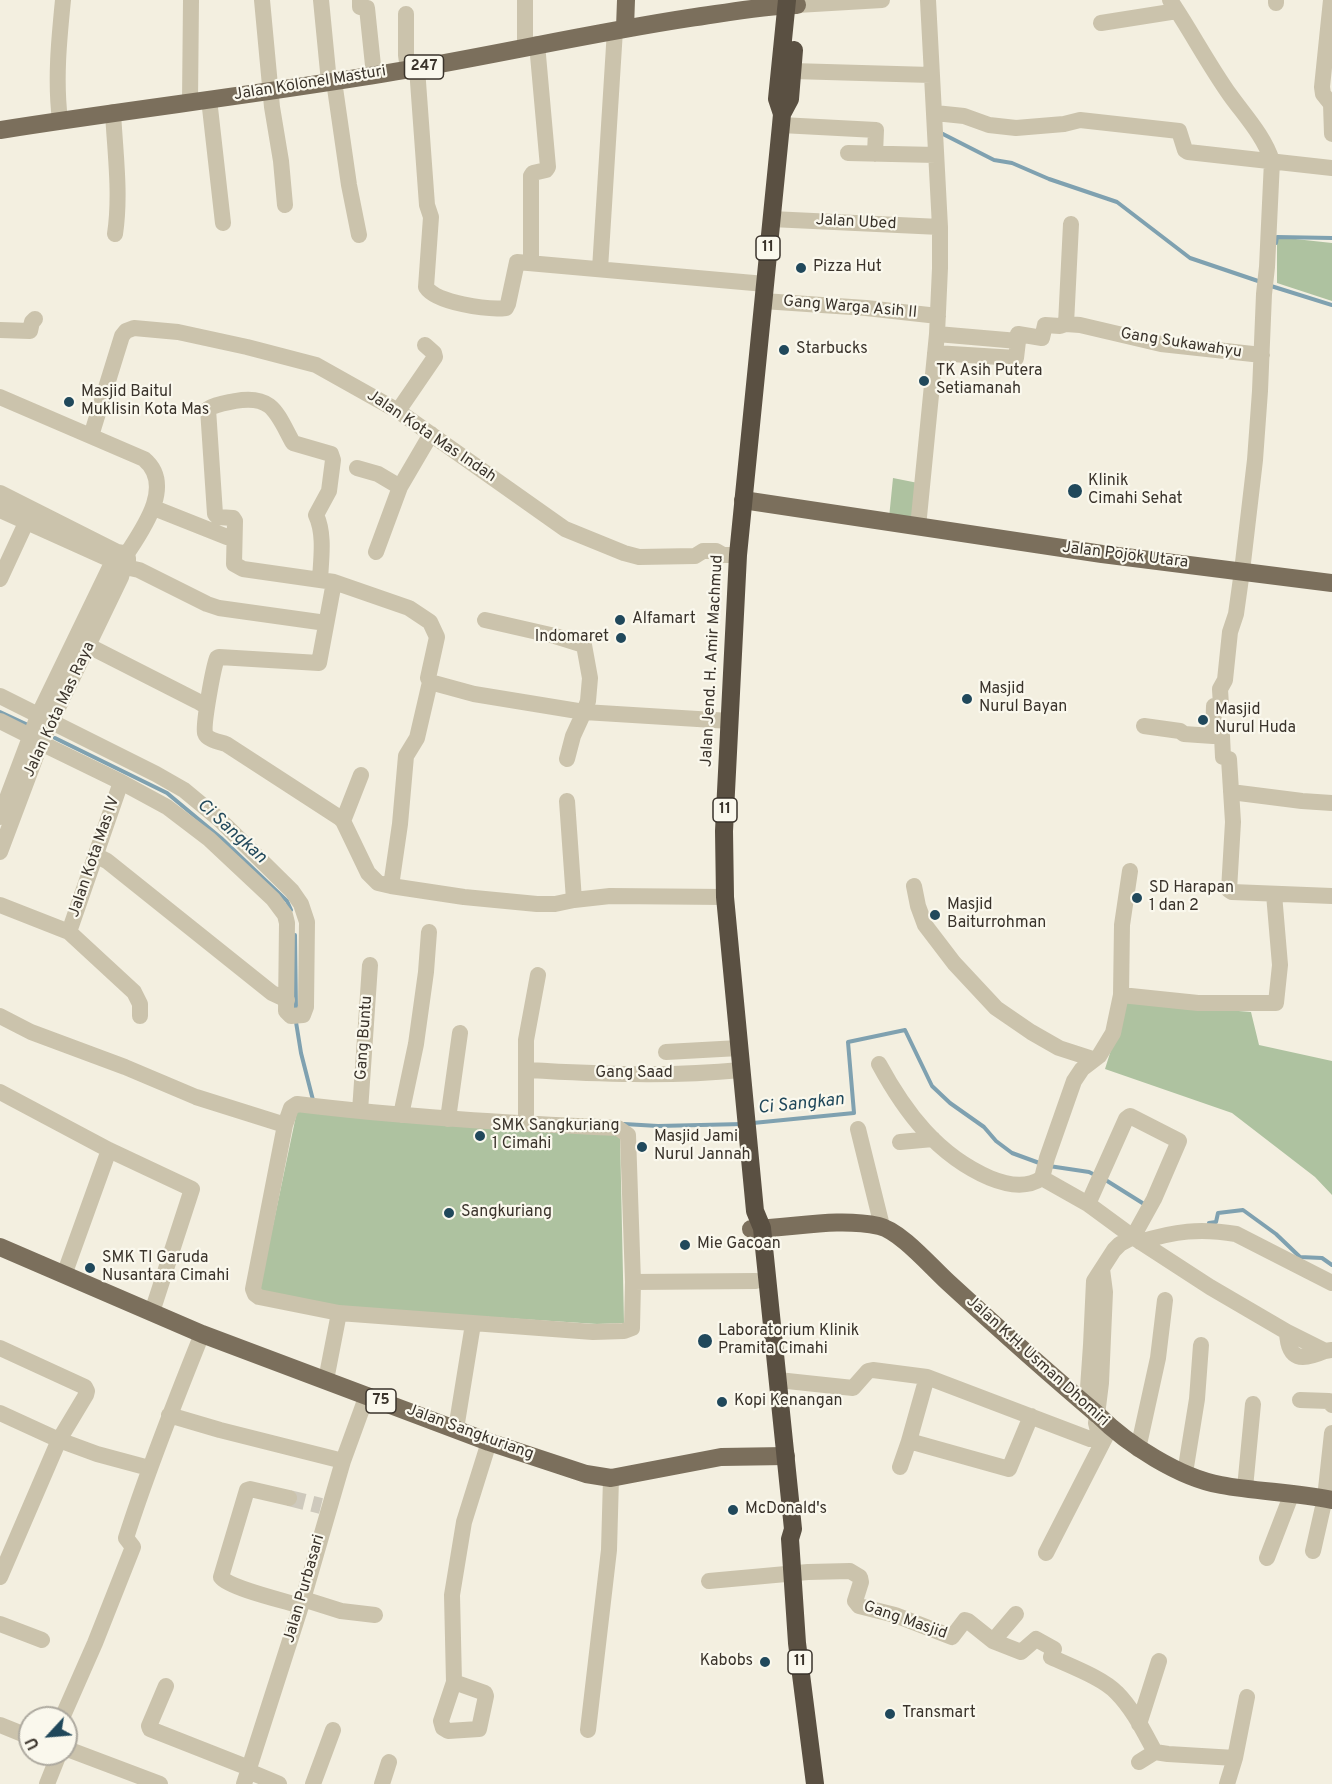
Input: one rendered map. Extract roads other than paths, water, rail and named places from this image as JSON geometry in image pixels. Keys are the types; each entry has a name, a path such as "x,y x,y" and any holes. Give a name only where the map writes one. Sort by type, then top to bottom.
{"highway":[{"name":"Jalan Jend. H. Amir Machmud","path":"781,1457 778,1380 756,1223 725,897 724,831 730,722 731,555 743,500 785,96 792,3"},
{"name":"Jalan Jend. H. Amir Machmud","path":"756,1223 756,1281 793,1529 790,1539 797,1643 815,1784"}],"main road":[{"path":"620,29 626,0"},
{"name":"Jalan Kolonel Masturi","path":"0,130 209,99 333,84 374,75 416,73 535,51 620,29 792,3"},
{"name":"Jalan Pojok Utara","path":"743,500 1102,554 1332,583"},
{"name":"Jalan K.H. Usman Dhomiri","path":"756,1223 847,1221 882,1226 912,1247 943,1278 1138,1449 1185,1473 1212,1483 1328,1499"},
{"name":"Jalan Sangkuriang","path":"0,1247 202,1334 489,1442 586,1474 611,1478 721,1458 781,1457"}],"street":[{"path":"60,120 58,75 63,0"},
{"path":"190,102 191,0"},
{"path":"262,0 272,107 281,161 285,205"},
{"path":"321,0 349,185 359,235"},
{"path":"360,0 360,7 366,8 374,75"},
{"path":"406,14 416,73 427,205 431,217 426,287 431,294 462,305 502,309 508,304 517,262 531,263 531,176 532,173 546,170 548,167 535,51 525,0"},
{"path":"792,3 882,0"},
{"path":"918,527 937,334 940,227 928,0"},
{"path":"1331,0 1322,87 1323,94 1331,104 1332,134"},
{"path":"1101,23 1174,5 1229,94 1262,140 1272,161 1255,460 1236,614 1230,632 1226,680 1220,689 1221,706 1214,706 1213,736"},
{"path":"600,269 620,29"},
{"path":"785,96 931,75"},
{"path":"785,96 876,130 875,154"},
{"path":"209,99 223,223"},
{"path":"935,113 964,116 989,125 1016,128 1064,124 1080,120 1179,131 1185,150 1188,152 1332,168"},
{"path":"113,114 117,201 115,234"},
{"path":"848,153 936,156"},
{"name":"Jalan Ubed","path":"771,219 940,227"},
{"path":"935,353 1016,358 1018,334 1042,338 1045,325 1060,327 1066,324 1071,224"},
{"name":"Gang Warga Asih II","path":"531,263 600,269 866,308 938,316"},
{"path":"0,330 30,331 34,319"},
{"name":"Gang Sukawahyu","path":"1066,324 1096,328 1161,344 1262,355"},
{"name":"Jalan Kota Mas Indah","path":"91,436 118,344 126,331 134,328 178,332 248,346 316,365 398,411 565,529 624,553 639,557 695,556 702,561 717,560 731,555"},
{"path":"937,334 1018,341"},
{"path":"398,411 435,357 425,345"},
{"path":"0,397 144,459 151,465 155,474 157,487 154,508 227,537"},
{"path":"391,886 400,824 406,756 417,738 430,682 428,678 437,637 430,622 409,608 327,581 243,569 234,564 235,522 233,518 218,517 215,514 208,409 212,406 241,400 261,399 273,409 293,443 331,454 333,460 330,491 316,514 327,581 319,663 219,657 216,661 207,707 205,732 208,737 225,744 324,806 343,821 368,873 378,883 391,886 506,902 555,904 610,896 725,897"},
{"path":"376,552 399,487 431,434"},
{"path":"357,468 378,474 399,487"},
{"path":"0,493 29,515 124,559 207,604 219,608 319,622"},
{"name":"Jalan Kota Mas Raya","path":"0,817 82,643 121,577 124,559 154,508"},
{"path":"0,510 29,515"},
{"path":"0,579 29,515"},
{"path":"485,620 584,645 590,678 588,701 573,736 567,759"},
{"path":"82,643 207,707"},
{"path":"430,682 474,694 584,712 730,722"},
{"path":"0,696 141,766 184,790 219,819 292,891 301,904 307,922 305,1013 301,1017 288,1014 287,923 285,915 273,899 200,833 167,807 0,721"},
{"path":"1144,726 1180,731 1184,734 1222,736 1224,757 1228,759 1233,825 1229,890 1232,892 1332,896"},
{"name":"Jalan Kota Mas Raya","path":"0,852 36,740"},
{"path":"343,821 361,775"},
{"name":"Jalan Kota Mas IV","path":"69,932 121,782"},
{"path":"1231,792 1332,803"},
{"path":"567,801 574,900"},
{"path":"95,855 107,861 273,993 287,1000"},
{"path":"879,1064 897,1096 920,1126 953,1158 976,1172 1002,1183 1018,1185 1035,1183 1045,1168 1074,1081 1082,1069 1099,1056 1113,1033 1121,995 1122,925 1131,871"},
{"path":"914,886 925,926 954,963 996,1008 1059,1048 1093,1059"},
{"path":"1121,995 1198,1003 1276,1004 1280,965 1274,894"},
{"path":"0,904 69,932 134,992 140,1004 140,1016"},
{"path":"401,1115 416,1044 429,932"},
{"name":"Gang Buntu","path":"360,1111 370,964"},
{"path":"527,1121 526,1040 538,975"},
{"path":"0,1016 31,1032 125,1067 187,1094 285,1125"},
{"path":"448,1119 460,1034"},
{"path":"666,1052 740,1048"},
{"name":"Gang Saad","path":"527,1070 616,1075 698,1074 741,1070"},
{"path":"0,1092 109,1150 192,1189 152,1312"},
{"path":"297,1104 360,1111 448,1119 527,1121 618,1128 628,1135 634,1325 629,1330 593,1332 473,1324 339,1313 259,1297 255,1294 253,1289 285,1125 291,1108 297,1104"},
{"path":"1088,1204 1126,1119 1130,1116 1179,1141 1136,1239"},
{"path":"858,1129 882,1226"},
{"path":"900,1142 933,1139"},
{"path":"64,1275 109,1150"},
{"path":"1045,1168 1088,1204 1136,1239 1210,1287 1287,1332 1328,1350"},
{"path":"778,1380 853,1388 868,1371 873,1370 927,1377 1090,1439 1096,1436 1098,1431 1097,1415 1088,1388 1094,1281 1119,1244 1184,1231 1219,1231 1236,1234 1332,1283"},
{"path":"633,1282 756,1281"},
{"path":"1138,1449 1158,1358 1165,1300"},
{"path":"326,1380 339,1313"},
{"path":"456,1429 473,1324"},
{"path":"67,1706 133,1547 126,1538 149,1468 202,1334"},
{"path":"1185,1473 1197,1399 1201,1345"},
{"path":"0,1348 85,1387 87,1391 59,1440 0,1577"},
{"path":"900,1467 927,1377"},
{"name":"Jalan Purbasari","path":"247,1774 302,1603 325,1506 367,1395"},
{"path":"1300,1400 1329,1401 1332,1405"},
{"path":"1245,1488 1253,1404"},
{"path":"169,1415 343,1461"},
{"path":"1046,1553 1097,1415"},
{"path":"909,1441 1009,1469 1031,1416"},
{"path":"2,1420 97,1454 149,1468"},
{"path":"454,1682 452,1595 464,1522 489,1442"},
{"path":"1313,1551 1328,1499 1331,1443"},
{"path":"588,1730 609,1550 611,1478"},
{"path":"289,1498 250,1489 247,1491 221,1577 224,1581 242,1588 302,1603 375,1615"},
{"path":"1267,1558 1292,1493"},
{"name":"Gang Masjid","path":"792,1574 850,1571 860,1577 861,1582 855,1601 859,1605 895,1615 952,1637 965,1620 993,1641 1021,1652 1036,1639 1054,1648 1051,1657 1093,1677 1116,1692 1139,1724"},
{"path":"709,1581 792,1574"},
{"path":"993,1641 1016,1614"},
{"path":"0,1624 42,1640"},
{"path":"1155,1752 1139,1724 1160,1661"},
{"path":"166,1686 150,1729 247,1774 279,1784"},
{"path":"1227,1784 1235,1758 1247,1697"},
{"path":"0,1725 18,1732"},
{"path":"313,1784 333,1730"},
{"path":"1139,1762 1155,1752 1235,1758"},
{"path":"78,1753 160,1784"},
{"path":"382,1784 389,1762"},
{"path":"47,1784 54,1766"}],"waterway":[{"path":"939,132 994,160 1012,163 1049,179 1117,202 1190,258 1261,282"},
{"path":"1276,243 1277,237 1332,238"},
{"path":"1271,286 1332,305"},
{"name":"Ci Sangkan","path":"0,712 28,725"},
{"name":"Ci Sangkan","path":"55,738 167,793 221,838 287,901 291,910"},
{"name":"Ci Sangkan","path":"295,935 296,1011"},
{"name":"Ci Sangkan","path":"296,1022 313,1100"},
{"name":"Ci Sangkan","path":"753,1123 854,1113 848,1042 905,1030 932,1086 950,1103 984,1127 996,1141 1012,1153 1042,1164"},
{"name":"Ci Sangkan","path":"624,1124 658,1126 743,1124"},
{"name":"Ci Sangkan","path":"1049,1166 1089,1172 1097,1176"},
{"name":"Ci Sangkan","path":"1104,1179 1144,1204"},
{"name":"Ci Sangkan","path":"1209,1223 1216,1222 1218,1213 1243,1210 1276,1234 1300,1257 1322,1258 1332,1265"}],"tunnel":[{"path":"289,1498 321,1506"}],"place":[{"name":"Pizza Hut","path":"801,268"},
{"name":"Starbucks","path":"784,350"},
{"name":"TK Asih Putera Setiamanah","path":"924,381"},
{"name":"Masjid Baitul Muklisin Kota Mas","path":"69,402"},
{"name":"Klinik Cimahi Sehat","path":"1075,491"},
{"name":"Alfamart","path":"620,620"},
{"name":"Indomaret","path":"621,638"},
{"name":"Masjid Nurul Bayan","path":"967,699"},
{"name":"Masjid Nurul Huda","path":"1203,720"},
{"name":"SD Harapan 1 dan 2","path":"1137,898"},
{"name":"Masjid Baiturrohman","path":"935,915"},
{"name":"SMK Sangkuriang 1 Cimahi","path":"480,1136"},
{"name":"Masjid Jami Nurul Jannah","path":"642,1147"},
{"name":"Sangkuriang","path":"449,1213"},
{"name":"Mie Gacoan","path":"685,1245"},
{"name":"SMK TI Garuda Nusantara Cimahi","path":"90,1268"},
{"name":"Laboratorium Klinik Pramita Cimahi","path":"705,1341"},
{"name":"Kopi Kenangan","path":"722,1402"},
{"name":"McDonald's","path":"733,1510"},
{"name":"Kabobs","path":"765,1662"},
{"name":"Transmart","path":"890,1714"}]}
